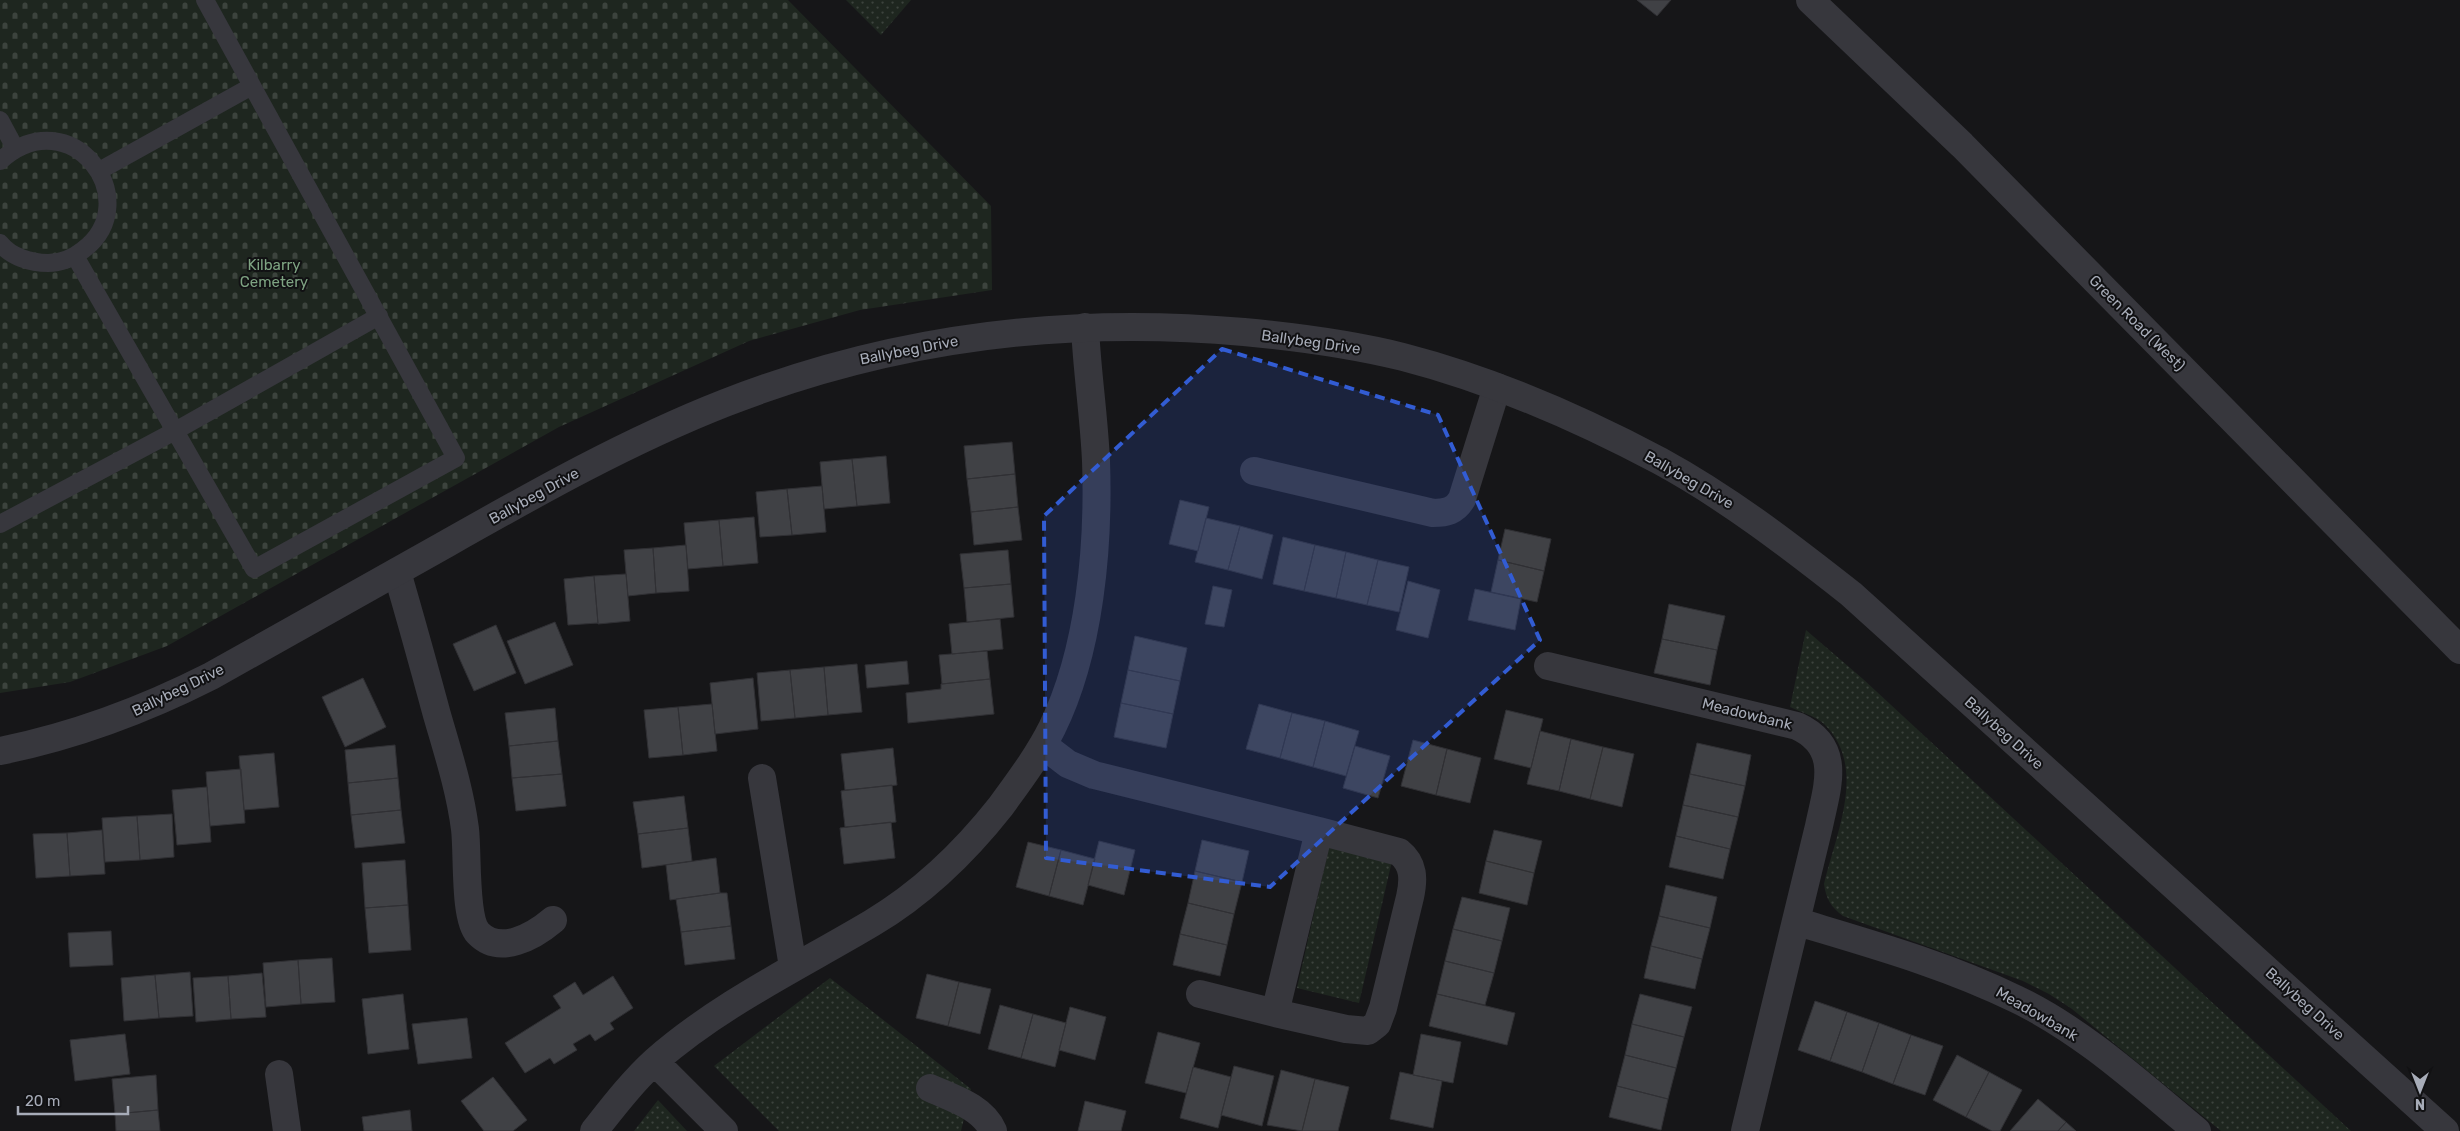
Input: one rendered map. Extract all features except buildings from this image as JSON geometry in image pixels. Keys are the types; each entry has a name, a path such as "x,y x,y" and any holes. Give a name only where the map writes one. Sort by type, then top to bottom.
{"street":[{"name":"Green Road (West)","path":"1810,0 1970,152 2460,650"},
{"name":"Ballybeg Drive","path":"0,752 93,727 169,697 558,482 686,419 763,389 828,368 919,347 1027,331 1085,327 1177,327 1318,341 1400,357 1497,388 1578,421 1662,462 1748,516 1851,594 2445,1131"},
{"path":"594,1131 618,1101 655,1062 710,1018 793,967 890,912 930,883 985,826 1043,745 1062,706 1078,654 1093,558 1096,512 1096,458 1085,327"},
{"path":"1254,471 1433,514 1445,513 1456,507 1462,499 1497,388"},
{"path":"397,572 456,782 465,829 469,911 473,927 479,935 488,940 512,943 540,931 553,920"},
{"name":"Meadowbank","path":"1548,666 1783,722 1809,732 1816,737 1827,754 1827,788 1798,922 1745,1131"},
{"path":"1043,745 1068,764 1094,775 1389,848 1405,857 1411,867 1412,880 1383,1008 1373,1029 1356,1031 1200,994"},
{"path":"762,778 793,967"},
{"path":"1275,1013 1319,831"},
{"name":"Meadowbank","path":"1798,922 1929,964 2017,999 2072,1032 2197,1131"},
{"path":"655,1062 724,1131"},
{"path":"279,1074 287,1131"},
{"path":"930,1088 972,1108 987,1120 993,1131"}],"lane":[{"path":"75,256 254,569 456,458 204,0"},
{"path":"99,171 252,86"},
{"path":"0,120 15,148"},
{"path":"0,161 15,148 33,142 52,140 71,146 87,156 99,171 106,190 107,209 102,228 91,244 75,256 57,263 37,263 19,257 0,243"},
{"path":"0,524 175,431 379,316"}],"highlighted area":[{"path":"1222,349 1438,415 1540,640 1270,887 1046,858 1044,516"}],"green space":[{"name":"Kilbarry Cemetery","path":"0,0 788,0 991,206 992,290 860,310 749,341 559,427 167,646 70,682 0,693"},
{"path":"846,0 911,0 881,35"},
{"path":"1806,630 1863,679 2351,1131 2221,1131 2072,1009 2049,994 2023,981 1839,913 1832,906 1826,894 1824,884 1845,801 1846,780 1844,760 1837,741 1821,721 1790,707"},
{"path":"1329,847 1392,861 1359,1003 1297,988"},
{"path":"830,978 971,1089 961,1131 779,1131 714,1066"},
{"path":"658,1100 687,1131 634,1131"}]}
